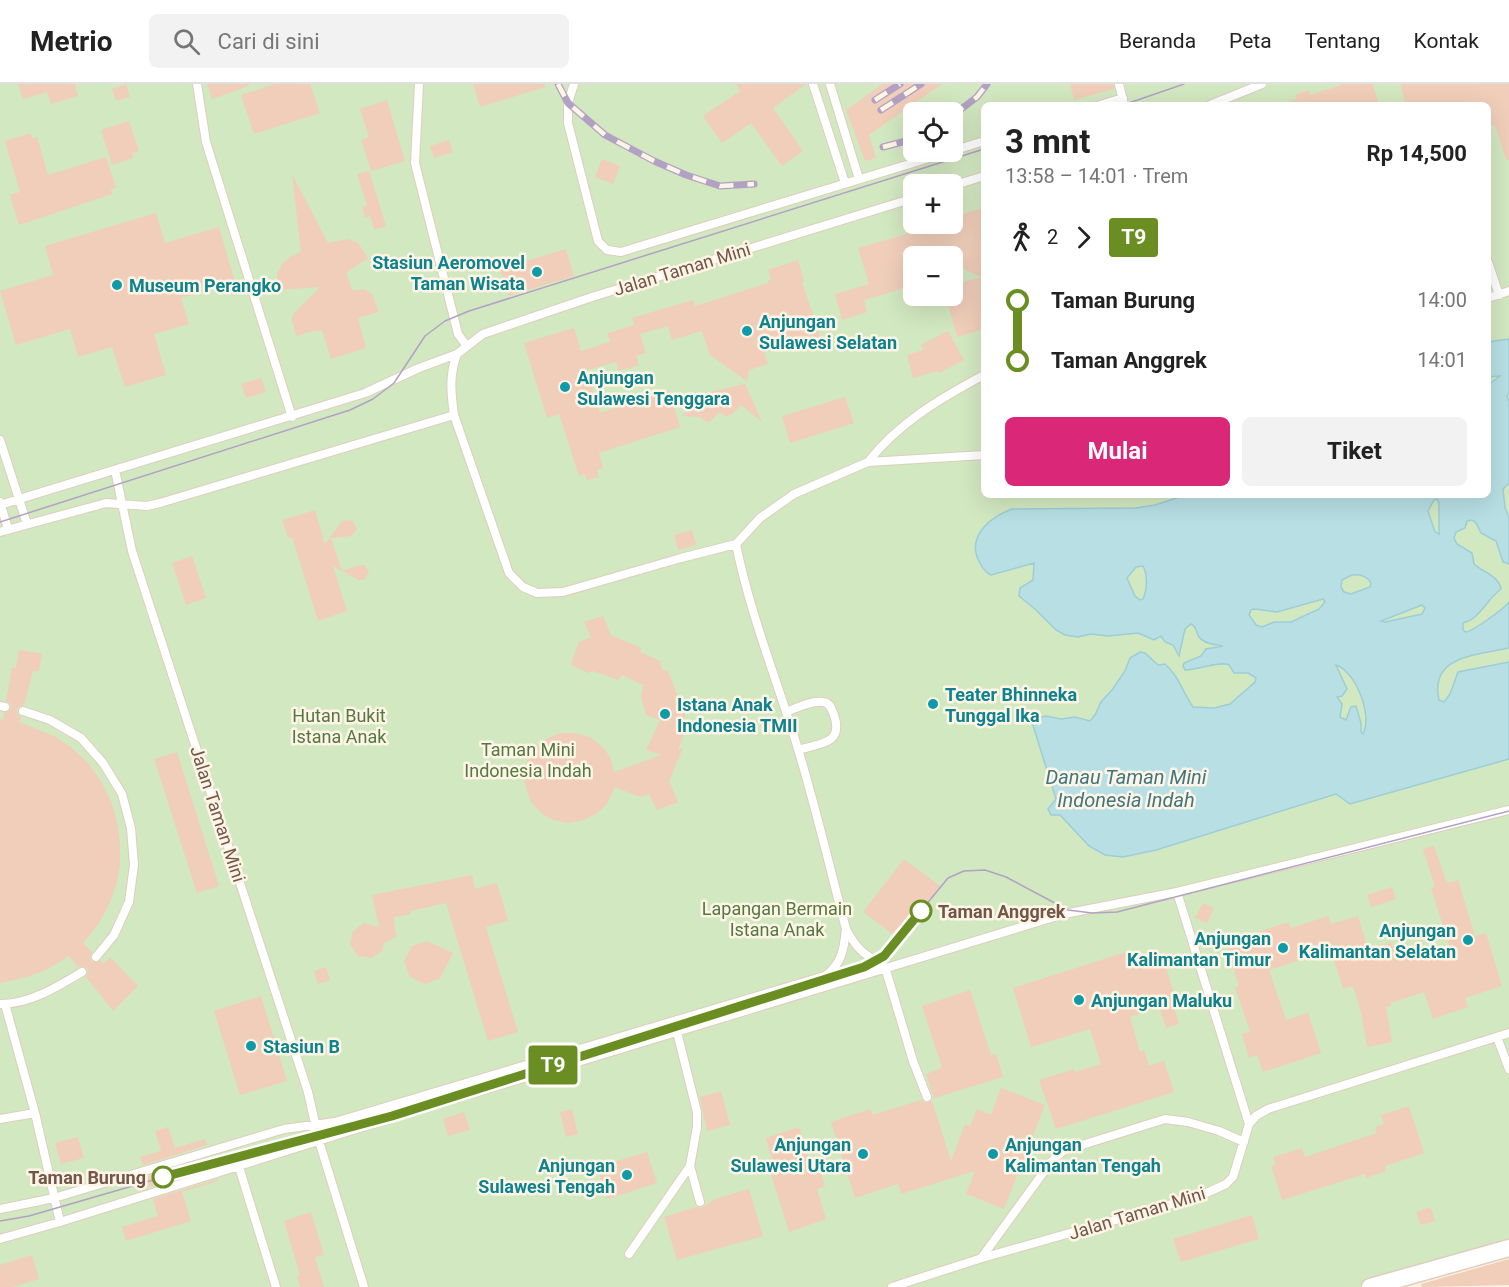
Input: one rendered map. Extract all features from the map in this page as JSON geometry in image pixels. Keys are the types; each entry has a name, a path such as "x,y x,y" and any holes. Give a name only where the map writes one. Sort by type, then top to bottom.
{"street":[{"path":"1370,1287 1509,1248"}],"lane":[{"path":"197,84 206,142 292,417"},
{"path":"419,84 415,163 458,334 466,345"},
{"path":"574,84 568,103 568,123 598,241 607,250 621,252 915,162"},
{"path":"813,84 845,183"},
{"path":"830,84 859,179"},
{"path":"1119,84 1124,102"},
{"path":"1217,102 1262,84"},
{"path":"824,113 838,108"},
{"path":"963,147 981,142"},
{"path":"963,183 981,177"},
{"name":"Jalan Taman Mini","path":"319,1141 305,1081 132,551 115,470 365,393 419,368 457,354 483,334 592,297 903,201"},
{"path":"1491,271 1499,295"},
{"path":"1491,297 1509,291"},
{"path":"457,354 451,369 454,415 509,573 523,586 537,593 562,592 736,544 760,518 794,494 868,462 981,455"},
{"path":"868,462 894,432 953,391 981,377"},
{"path":"115,470 0,504 4,530 106,503 147,506 160,503 454,415"},
{"path":"0,440 27,524"},
{"path":"736,544 759,635 799,750 846,929 854,944 865,956 885,967 912,1061 927,1096"},
{"path":"786,712 825,702 830,706 838,727 836,735 830,740 799,750"},
{"path":"23,711 50,720 81,738 103,763 122,794 131,828 134,865 129,902 114,935 96,957"},
{"path":"0,1239 1064,914 1177,892 1509,810"},
{"path":"1177,892 1249,1124"},
{"path":"0,1209 54,1198 284,1129 335,1122 825,976 835,969 841,960 846,929"},
{"path":"60,1222 35,1113 2,1004 27,1000 52,990 82,972"},
{"path":"629,1254 690,1166 697,1127 697,1112 677,1032"},
{"path":"1249,1124 1256,1116 1268,1109 1509,1033"},
{"path":"1497,1037 1509,1069"},
{"path":"0,1119 35,1113"},
{"path":"982,1258 1051,1162 1063,1151 1165,1119 1209,1128 1244,1142"},
{"name":"Jalan Taman Mini","path":"892,1287 982,1258 1200,1196 1218,1188 1233,1177 1249,1124"},
{"path":"319,1141 364,1287"},
{"path":"690,1166 700,1202"},
{"path":"239,1167 276,1287"}],"green space":[{"name":"Taman Mini Indonesia Indah","path":"0,84 1509,84 1509,1246 1360,1287 0,1287"}],"water":[{"name":"Danau Taman Mini Indonesia Indah","path":"1509,339 1509,393 1507,396 1509,402 1509,483 1503,489 1505,508 1509,517 1509,564 1503,562 1496,541 1481,533 1472,520 1467,521 1465,528 1456,532 1454,538 1457,544 1472,553 1474,564 1494,577 1501,589 1479,613 1463,623 1463,630 1466,632 1475,628 1509,602 1509,648 1459,660 1441,674 1438,685 1439,700 1444,702 1450,694 1458,672 1509,662 1509,759 1350,804 1336,794 1156,850 1123,857 1105,855 1089,846 1060,815 1051,815 1048,809 1056,799 1031,719 1046,716 1061,719 1075,717 1090,721 1101,702 1125,671 1130,658 1140,652 1145,653 1158,665 1165,664 1170,669 1193,707 1214,708 1230,704 1255,682 1256,678 1248,673 1234,673 1229,665 1225,664 1185,670 1184,663 1201,656 1206,649 1223,646 1204,641 1191,624 1185,629 1179,656 1173,645 1165,642 1161,636 1154,640 1138,633 1108,636 1091,634 1078,637 1065,635 1056,630 1019,596 1020,588 1033,580 1034,563 991,575 982,568 975,548 976,540 990,521 1012,509 1136,508 1177,498 1491,498 1491,383 1500,376 1491,377 1491,342","holes":["1437,499 1439,503 1439,534 1435,532 1428,511","1143,566 1146,574 1145,591 1143,599 1140,600 1135,596 1127,578 1136,567","1358,575 1371,583 1370,587 1351,594 1344,592 1341,587 1342,580","1323,599 1325,602 1319,609 1291,622 1274,622 1262,627 1256,625 1249,615 1254,609 1277,612","1422,605 1425,608 1422,614 1381,621","1336,665 1350,676 1360,694 1366,716 1363,734 1356,706 1351,707 1346,720 1340,717 1342,704 1337,697 1342,696 1347,689"]}],"building":[{"path":"18,84 75,84 78,96 51,104 47,92 23,99"},
{"path":"126,84 130,97 116,101 112,89"},
{"path":"207,84 249,84 249,86 212,99"},
{"path":"275,84 310,84 320,113 254,134 241,95"},
{"path":"473,84 545,84 545,87 480,107"},
{"path":"736,84 806,84 773,108 803,151 782,166 751,123 722,143 703,116 740,91"},
{"path":"883,84 942,84 916,102 903,102 903,111 869,135 876,158 865,161 846,110"},
{"path":"1070,84 1113,84 1114,89 1074,100"},
{"path":"1344,84 1373,84 1378,102 1287,102 1297,99 1295,95 1309,90 1310,95"},
{"path":"1400,84 1509,84 1509,160 1506,160 1495,125 1491,126 1491,102 1405,102"},
{"path":"387,100 405,161 371,171 361,140 369,137 360,109"},
{"path":"129,121 139,151 132,153 133,158 112,165 101,130"},
{"path":"31,133 32,138 37,137 48,175 106,157 116,188 111,189 112,194 19,225 10,195 20,192 5,141"},
{"path":"449,140 453,152 434,158 430,146"},
{"path":"602,159 620,166 613,184 595,177"},
{"path":"369,171 386,226 374,230 370,216 365,218 362,207 367,205 357,174"},
{"path":"292,174 328,243 348,239 358,243 368,258 346,273 353,291 363,289 372,294 379,312 358,318 366,348 331,359 322,330 296,336 292,320 293,314 320,287 277,290 277,274 282,264 301,252"},
{"path":"981,209 981,277 963,269 963,246 903,246 903,288 864,300 867,312 842,320 835,294 869,284 858,248 907,234 963,234 963,214"},
{"name":"Museum Perangko","path":"156,213 165,243 219,227 235,282 181,298 189,324 154,334 166,375 125,387 112,347 78,357 70,329 16,345 0,291 53,275 45,246"},
{"name":"Stasiun Aeromovel Taman Wisata","path":"566,249 574,276 508,296 500,269"},
{"path":"798,260 804,281 802,282 821,339 788,349 787,346 764,353 768,364 749,370 747,381 710,355 702,331 672,340 668,326 640,334 646,353 636,356 639,365 619,371 616,362 587,370 600,413 669,390 680,427 599,453 603,468 597,470 599,477 587,480 585,474 579,476 559,414 547,418 524,343 574,328 581,351 610,342 608,333 634,325 632,318 693,300 695,306 768,283 771,280 768,270"},
{"path":"981,277 981,330 957,337 949,306 963,306 963,282"},
{"path":"948,331 964,360 939,373 938,371 913,378 907,355 923,350 921,345"},
{"path":"261,378 266,392 246,398 241,384"},
{"path":"745,384 762,422 741,405 731,415 726,416 719,412 711,421 706,422 700,417 682,416 697,404 697,395"},
{"path":"845,397 854,423 790,443 782,416"},
{"path":"315,510 325,544 342,521 352,520 357,529 351,536 331,538 342,571 333,566 347,611 318,621 292,537 288,538 282,520"},
{"path":"692,530 696,545 678,550 674,535"},
{"path":"192,556 206,598 186,605 172,563"},
{"path":"365,565 369,573 364,580 359,580 342,571"},
{"path":"603,616 611,635 641,648 640,652 660,661 662,670 668,671 685,715 686,730 678,749 683,748 669,781 678,802 657,810 649,794 640,797 615,787 607,804 596,814 581,821 567,823 553,820 541,813 531,802 526,789 524,775 527,761 546,739 560,733 575,733 590,737 603,747 611,759 614,772 662,755 646,750 660,720 646,715 641,696 643,685 622,675 618,680 593,671 588,673 571,664 579,642 591,637 584,622"},
{"path":"19,650 42,654 39,671 33,671 24,705 17,708 17,713 21,717 19,722 54,736 88,763 101,781 111,801 117,821 120,865 116,886 97,926 83,943 92,952 90,957 92,962 101,961 103,964 110,957 138,986 113,1011 86,977 87,968 78,967 69,956 48,969 0,983 0,719 3,720 4,713 11,709 11,704 6,701 12,667 16,668"},
{"path":"177,752 219,886 197,893 154,759"},
{"path":"1434,846 1447,883 1458,880 1475,936 1486,933 1502,986 1465,998 1468,1007 1433,1019 1424,992 1390,1003 1391,1006 1386,1007 1392,1042 1367,1047 1361,1012 1353,986 1343,989 1331,950 1269,970 1286,1020 1308,1013 1321,1053 1263,1072 1257,1055 1249,1058 1242,1034 1250,1032 1235,987 1239,986 1227,949 1262,937 1260,931 1289,922 1291,928 1328,916 1331,924 1358,916 1368,949 1391,942 1393,947 1396,946 1401,960 1449,945 1431,888 1435,887 1423,849"},
{"path":"904,859 940,886 899,939 863,912"},
{"path":"472,875 475,889 497,883 508,921 486,927 518,1032 488,1041 446,903 394,917 397,936 384,943 382,951 371,958 358,956 350,944 353,931 364,923 379,927 372,895"},
{"path":"1392,887 1396,899 1371,907 1367,895"},
{"path":"1203,903 1214,908 1207,923 1195,918"},
{"path":"427,941 453,953 440,978 425,984 410,977 404,961 412,946"},
{"path":"1126,952 1129,961 1161,952 1174,993 1170,994 1179,1024 1166,1028 1159,1007 1130,1017 1140,1052 1144,1050 1149,1066 1164,1061 1174,1092 1056,1129 1039,1080 1074,1069 1075,1072 1101,1064 1090,1029 1031,1047 1013,988"},
{"path":"326,967 330,980 318,984 314,971"},
{"path":"970,990 991,1055 996,1054 1003,1077 934,1098 926,1074 942,1068 922,1006"},
{"name":"Stasiun B","path":"261,996 287,1081 240,1095 214,1011"},
{"path":"1001,1088 1045,1105 1004,1209 966,1194 975,1171 901,1194 898,1184 855,1198 831,1122 870,1109 872,1115 921,1100 927,1103 932,1101 951,1161 965,1124 970,1126 977,1109 991,1115"},
{"path":"721,1091 730,1125 707,1131 700,1097"},
{"path":"1409,1106 1424,1153 1385,1166 1386,1171 1366,1178 1365,1174 1282,1200 1271,1166 1276,1165 1273,1157 1302,1148 1305,1157 1377,1133 1375,1127 1384,1124 1381,1115"},
{"path":"572,1109 578,1134 566,1137 560,1112"},
{"path":"464,1112 470,1130 448,1136 443,1119"},
{"path":"168,1127 175,1148 205,1139 207,1145 143,1165 140,1157 161,1151 155,1131"},
{"path":"799,1127 809,1159 816,1157 825,1186 817,1189 826,1219 789,1232 770,1171 775,1170 766,1138"},
{"path":"78,1137 84,1158 61,1164 55,1143"},
{"name":"Anjungan Sulawesi Tengah","path":"647,1152 657,1183 607,1199 597,1167"},
{"path":"211,1158 214,1167 149,1187 146,1177"},
{"path":"218,1179 218,1181 182,1192 191,1221 126,1241 122,1227 158,1216 153,1199"},
{"path":"749,1189 763,1236 677,1260 664,1217 696,1207 702,1208 715,1199"},
{"path":"1431,1207 1435,1221 1421,1225 1416,1212"},
{"path":"311,1212 324,1255 315,1257 324,1287 300,1287 297,1276 300,1275 284,1221"},
{"path":"1252,1215 1259,1239 1181,1262 1173,1239"},
{"path":"32,1255 39,1279 13,1287 0,1287 0,1265"},
{"path":"1509,1259 1509,1285 1422,1287 1421,1284"}],"tram line":[{"path":"1132,102 1184,84"},
{"path":"0,522 350,410 373,399 394,383 425,336 445,321 469,311 981,150"},
{"path":"0,1221 29,1216 243,1154 392,1116 864,967 884,956 948,878 964,871 985,870 1006,877 1068,910 1092,913 1117,912 1509,811"},
{"name":"T9","path":"163,1177 392,1116 864,967 884,956 898,942 921,911"}],"railway":[{"path":"558,84 568,103 605,135 654,161 720,186 754,184"},
{"path":"875,100 900,84"},
{"path":"881,110 921,84"},
{"path":"963,108 977,97 987,84"},
{"path":"883,147 903,142"}],"place":[{"name":"Stasiun Aeromovel Taman Wisata","path":"537,272"},
{"name":"Museum Perangko","path":"117,285"},
{"name":"Anjungan Sulawesi Selatan","path":"747,331"},
{"name":"Anjungan Sulawesi Tenggara","path":"565,387"},
{"name":"Teater Bhinneka Tunggal Ika","path":"933,704"},
{"name":"Istana Anak Indonesia TMII","path":"665,714"},
{"name":"Taman Anggrek","path":"921,911"},
{"name":"Anjungan Kalimantan Selatan","path":"1468,940"},
{"name":"Anjungan Kalimantan Timur","path":"1283,948"},
{"name":"Anjungan Maluku","path":"1079,1000"},
{"name":"Stasiun B","path":"251,1046"},
{"name":"Anjungan Sulawesi Utara","path":"863,1154"},
{"name":"Anjungan Kalimantan Tengah","path":"993,1154"},
{"name":"Anjungan Sulawesi Tengah","path":"627,1175"},
{"name":"Taman Burung","path":"163,1177"}],"park label":[{"name":"Hutan Bukit Istana Anak","path":"339,725"},
{"name":"Lapangan Bermain Istana Anak","path":"777,918"}]}
